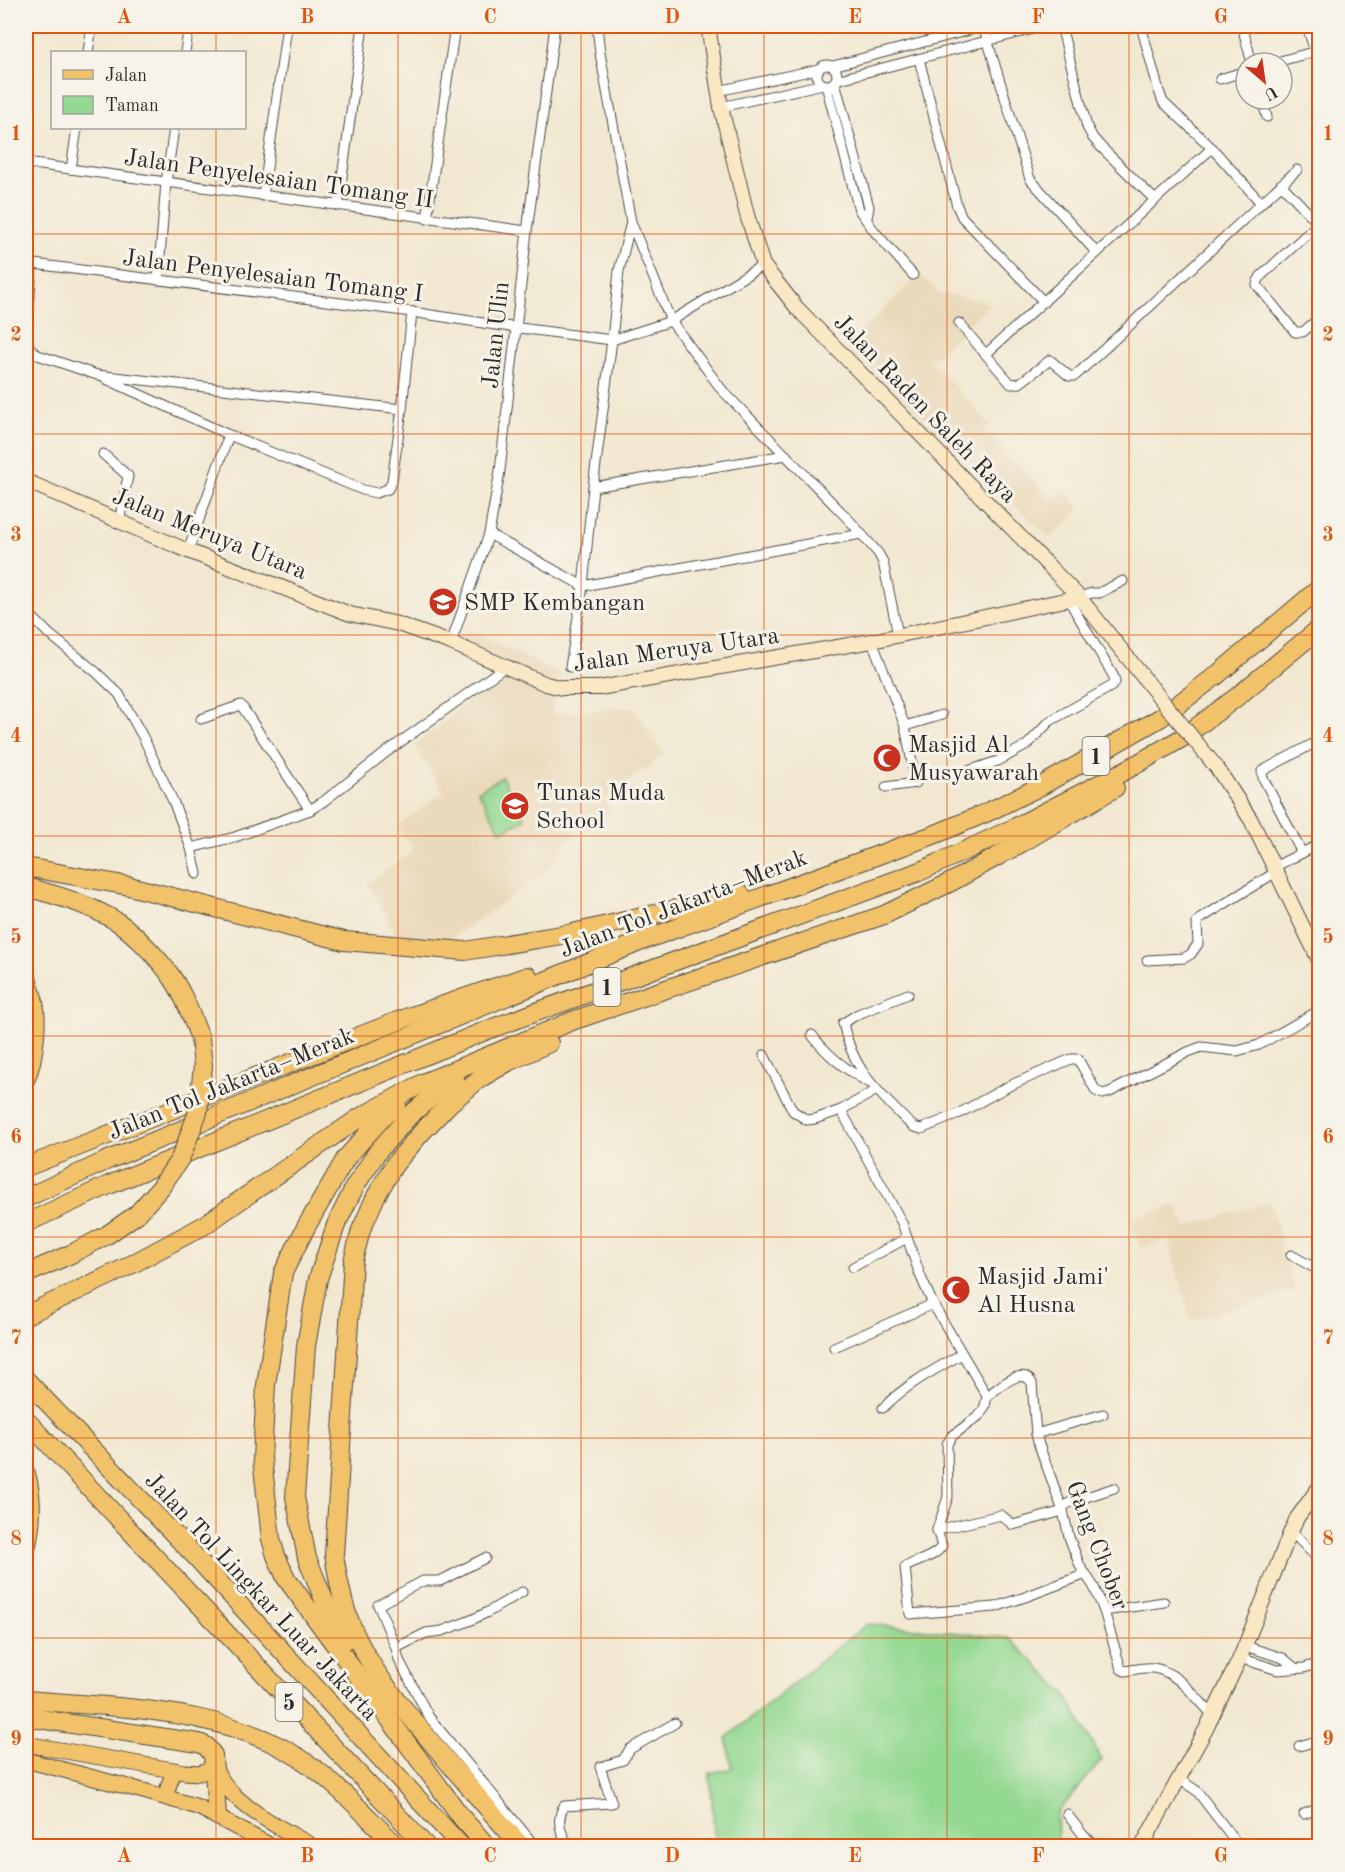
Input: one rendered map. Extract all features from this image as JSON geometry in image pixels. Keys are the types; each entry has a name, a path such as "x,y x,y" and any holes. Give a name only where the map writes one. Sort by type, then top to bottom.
{"highway":[{"name":"Jalan Tol Jakarta–Merak","path":"26,1198 108,1160 647,939 936,834 988,812 1041,786 1160,718 1217,675 1320,588"},
{"name":"Jalan Tol Jakarta–Merak","path":"26,1223 109,1185 490,1029 921,871 1014,828 1130,768 1182,738 1238,696 1320,628"},
{"path":"26,1315 123,1269 203,1226 359,1118 423,1083 572,1021 884,915 953,882 1107,793 1139,772 1182,738"},
{"path":"26,867 129,886 345,941 465,951 573,933 802,882"},
{"path":"26,887 87,907 118,922 151,952 169,973 183,997 200,1038 202,1066 198,1112 181,1157 161,1187 137,1214 107,1235 26,1274"},
{"path":"26,1167 403,1019 647,939"},
{"path":"26,974 34,1003 35,1037 26,1078"},
{"path":"521,1846 382,1682 350,1622 334,1555 353,1261 361,1230 376,1196 394,1165 450,1103 479,1079 508,1062 630,1001"},
{"path":"345,1658 341,1639 307,1558 296,1497 306,1346 318,1279 336,1225 355,1186 378,1151 424,1101 484,1057"},
{"path":"423,1083 384,1116 346,1158 290,1255 283,1273 274,1327 266,1385 262,1458 271,1539 286,1578 462,1818 487,1846"},
{"name":"Jalan Tol Lingkar Luar Jakarta","path":"26,1380 195,1555 460,1846"},
{"name":"5","path":"26,1420 426,1846"},
{"path":"26,1474 31,1511 26,1548"},
{"path":"26,1700 171,1714 257,1736 313,1768 396,1846"},
{"path":"26,1717 199,1743 210,1750 213,1755 217,1816"}],"main road":[{"name":"Jalan Raden Saleh Raya","path":"708,26 721,107 747,215 764,265 808,320 1074,598 1152,688 1216,768 1251,820 1275,869 1313,933 1320,962"},
{"name":"Jalan Meruya Utara","path":"26,481 188,551 350,614 398,624 451,643 546,684 562,688 599,687 872,641 1074,598"},
{"path":"1142,1846 1179,1779 1242,1652 1297,1518 1320,1486"},
{"path":"26,1743 174,1770 200,1773 214,1767 224,1786 245,1805 312,1846"},
{"path":"26,1760 198,1807 271,1846"},
{"path":"165,1797 174,1770"}],"street":[{"path":"88,51 93,26"},
{"path":"185,51 189,26"},
{"path":"262,196 287,26"},
{"path":"338,206 363,26"},
{"path":"427,219 455,26"},
{"name":"Jalan Ulin","path":"451,643 489,534 500,471 515,327 555,26"},
{"path":"597,26 631,222 671,321 722,390 878,553 883,562 898,635"},
{"path":"718,91 819,69 825,65 833,66 984,26 1029,179 1097,253"},
{"path":"721,107 830,83 1045,26"},
{"path":"1061,26 1087,127 1101,147 1155,200"},
{"path":"1141,26 1163,102 1212,148 1261,203"},
{"path":"1242,26 1249,51"},
{"path":"1294,57 1317,51 1307,26"},
{"path":"919,58 957,206 962,217 1044,302"},
{"path":"833,66 837,71 830,83 857,203 875,232 913,275"},
{"path":"819,69 817,78 830,83"},
{"path":"1220,79 1234,75"},
{"path":"1265,111 1267,117"},
{"path":"71,170 77,129"},
{"path":"158,280 166,183 174,129"},
{"path":"986,354 1212,148"},
{"name":"Jalan Penyelesaian Tomang II","path":"26,163 527,231"},
{"path":"959,323 1014,385 1050,360 1069,376 1077,375 1297,170"},
{"path":"1281,184 1319,223 1261,276 1257,285 1295,332 1303,332 1319,319"},
{"path":"570,667 583,586 619,271 631,222"},
{"path":"29,264 27,336 31,350 38,355 97,375 229,435 363,490 376,493 388,489 394,471 411,312"},
{"name":"Jalan Penyelesaian Tomang I","path":"29,264 612,340"},
{"path":"612,340 671,321 764,265"},
{"path":"97,375 402,409"},
{"path":"188,551 229,435"},
{"path":"103,454 128,476 119,522"},
{"path":"593,487 786,455"},
{"path":"489,534 583,586 861,534"},
{"path":"962,773 998,761 1027,745 1050,721 1112,686 1115,682 1114,677 1074,598 1099,593 1123,581"},
{"path":"26,611 119,694 143,737 172,801 191,848 197,874"},
{"path":"872,641 905,726 916,783 886,787"},
{"path":"191,848 235,837 310,810 506,666"},
{"path":"201,719 241,705 310,810"},
{"path":"905,726 942,715"},
{"path":"1302,853 1262,773 1266,768 1320,741"},
{"path":"1148,960 1188,956 1198,944 1198,920 1275,869 1320,844"},
{"path":"873,1087 846,1039 843,1023 858,1014 908,994"},
{"path":"812,1035 821,1048 849,1072 873,1087 914,1127 921,1128 956,1115 1009,1086 1071,1059 1078,1059 1082,1063 1096,1091 1103,1094 1200,1047 1237,1051 1258,1045 1320,1010"},
{"path":"764,1055 793,1111 807,1120 841,1110 873,1087"},
{"path":"841,1110 902,1223 933,1304 987,1396 980,1415 949,1439 946,1451 948,1497 937,1530 942,1546 930,1556 905,1567 910,1614 995,1607 1086,1574"},
{"path":"853,1267 907,1238"},
{"path":"1291,1255 1320,1271"},
{"path":"834,1347 933,1304"},
{"path":"883,1408 908,1386 962,1354"},
{"name":"Gang Chober","path":"987,1396 1017,1377 1023,1375 1029,1377 1034,1389 1036,1434 1063,1509 1069,1538 1080,1566 1094,1587 1104,1611 1122,1669 1125,1671 1153,1668 1167,1673 1178,1680 1212,1714"},
{"path":"1036,1434 1103,1413"},
{"path":"937,1530 1001,1515 1013,1524 1063,1509 1071,1502 1114,1488"},
{"path":"1291,1531 1320,1561"},
{"path":"485,1558 440,1581 423,1581 378,1605 399,1660 429,1717 535,1846"},
{"path":"396,1648 426,1633 469,1621 522,1592"},
{"path":"1104,1611 1164,1602"},
{"path":"1242,1652 1283,1658 1295,1668 1320,1663"},
{"path":"570,1846 560,1829 559,1815 564,1806 612,1803 600,1767 623,1760 630,1749 675,1723"},
{"path":"1299,1746 1320,1740"},
{"path":"1179,1779 1197,1791 1239,1846"},
{"path":"1304,1814 1320,1808"},
{"path":"1067,1814 1084,1836 1097,1846"}],"shaded area":[{"path":"919,274 939,293 992,302 931,361 990,425 984,431 1052,499 1067,490 1080,510 1050,538 847,345"},
{"path":"468,630 561,674 551,714 632,707 665,754 609,795 607,818 582,824 544,874 450,939 398,939 368,883 413,851 398,826 444,792 414,745 443,723 501,668 453,646"},
{"path":"1270,1202 1295,1291 1191,1321 1168,1240 1139,1248 1130,1218 1178,1205 1185,1227"}],"green space":[{"path":"502,777 525,819 501,832 478,791"},
{"path":"867,1624 1009,1638 1065,1693 1102,1760 1057,1813 1058,1846 715,1846 710,1773 732,1768 726,1738"}],"place":[{"name":"SMP Kembangan","path":"443,602"},
{"name":"Masjid Al Musyawarah","path":"887,758"},
{"name":"Tunas Muda School","path":"515,806"},
{"name":"Masjid Jami' Al Husna","path":"956,1290"}]}
